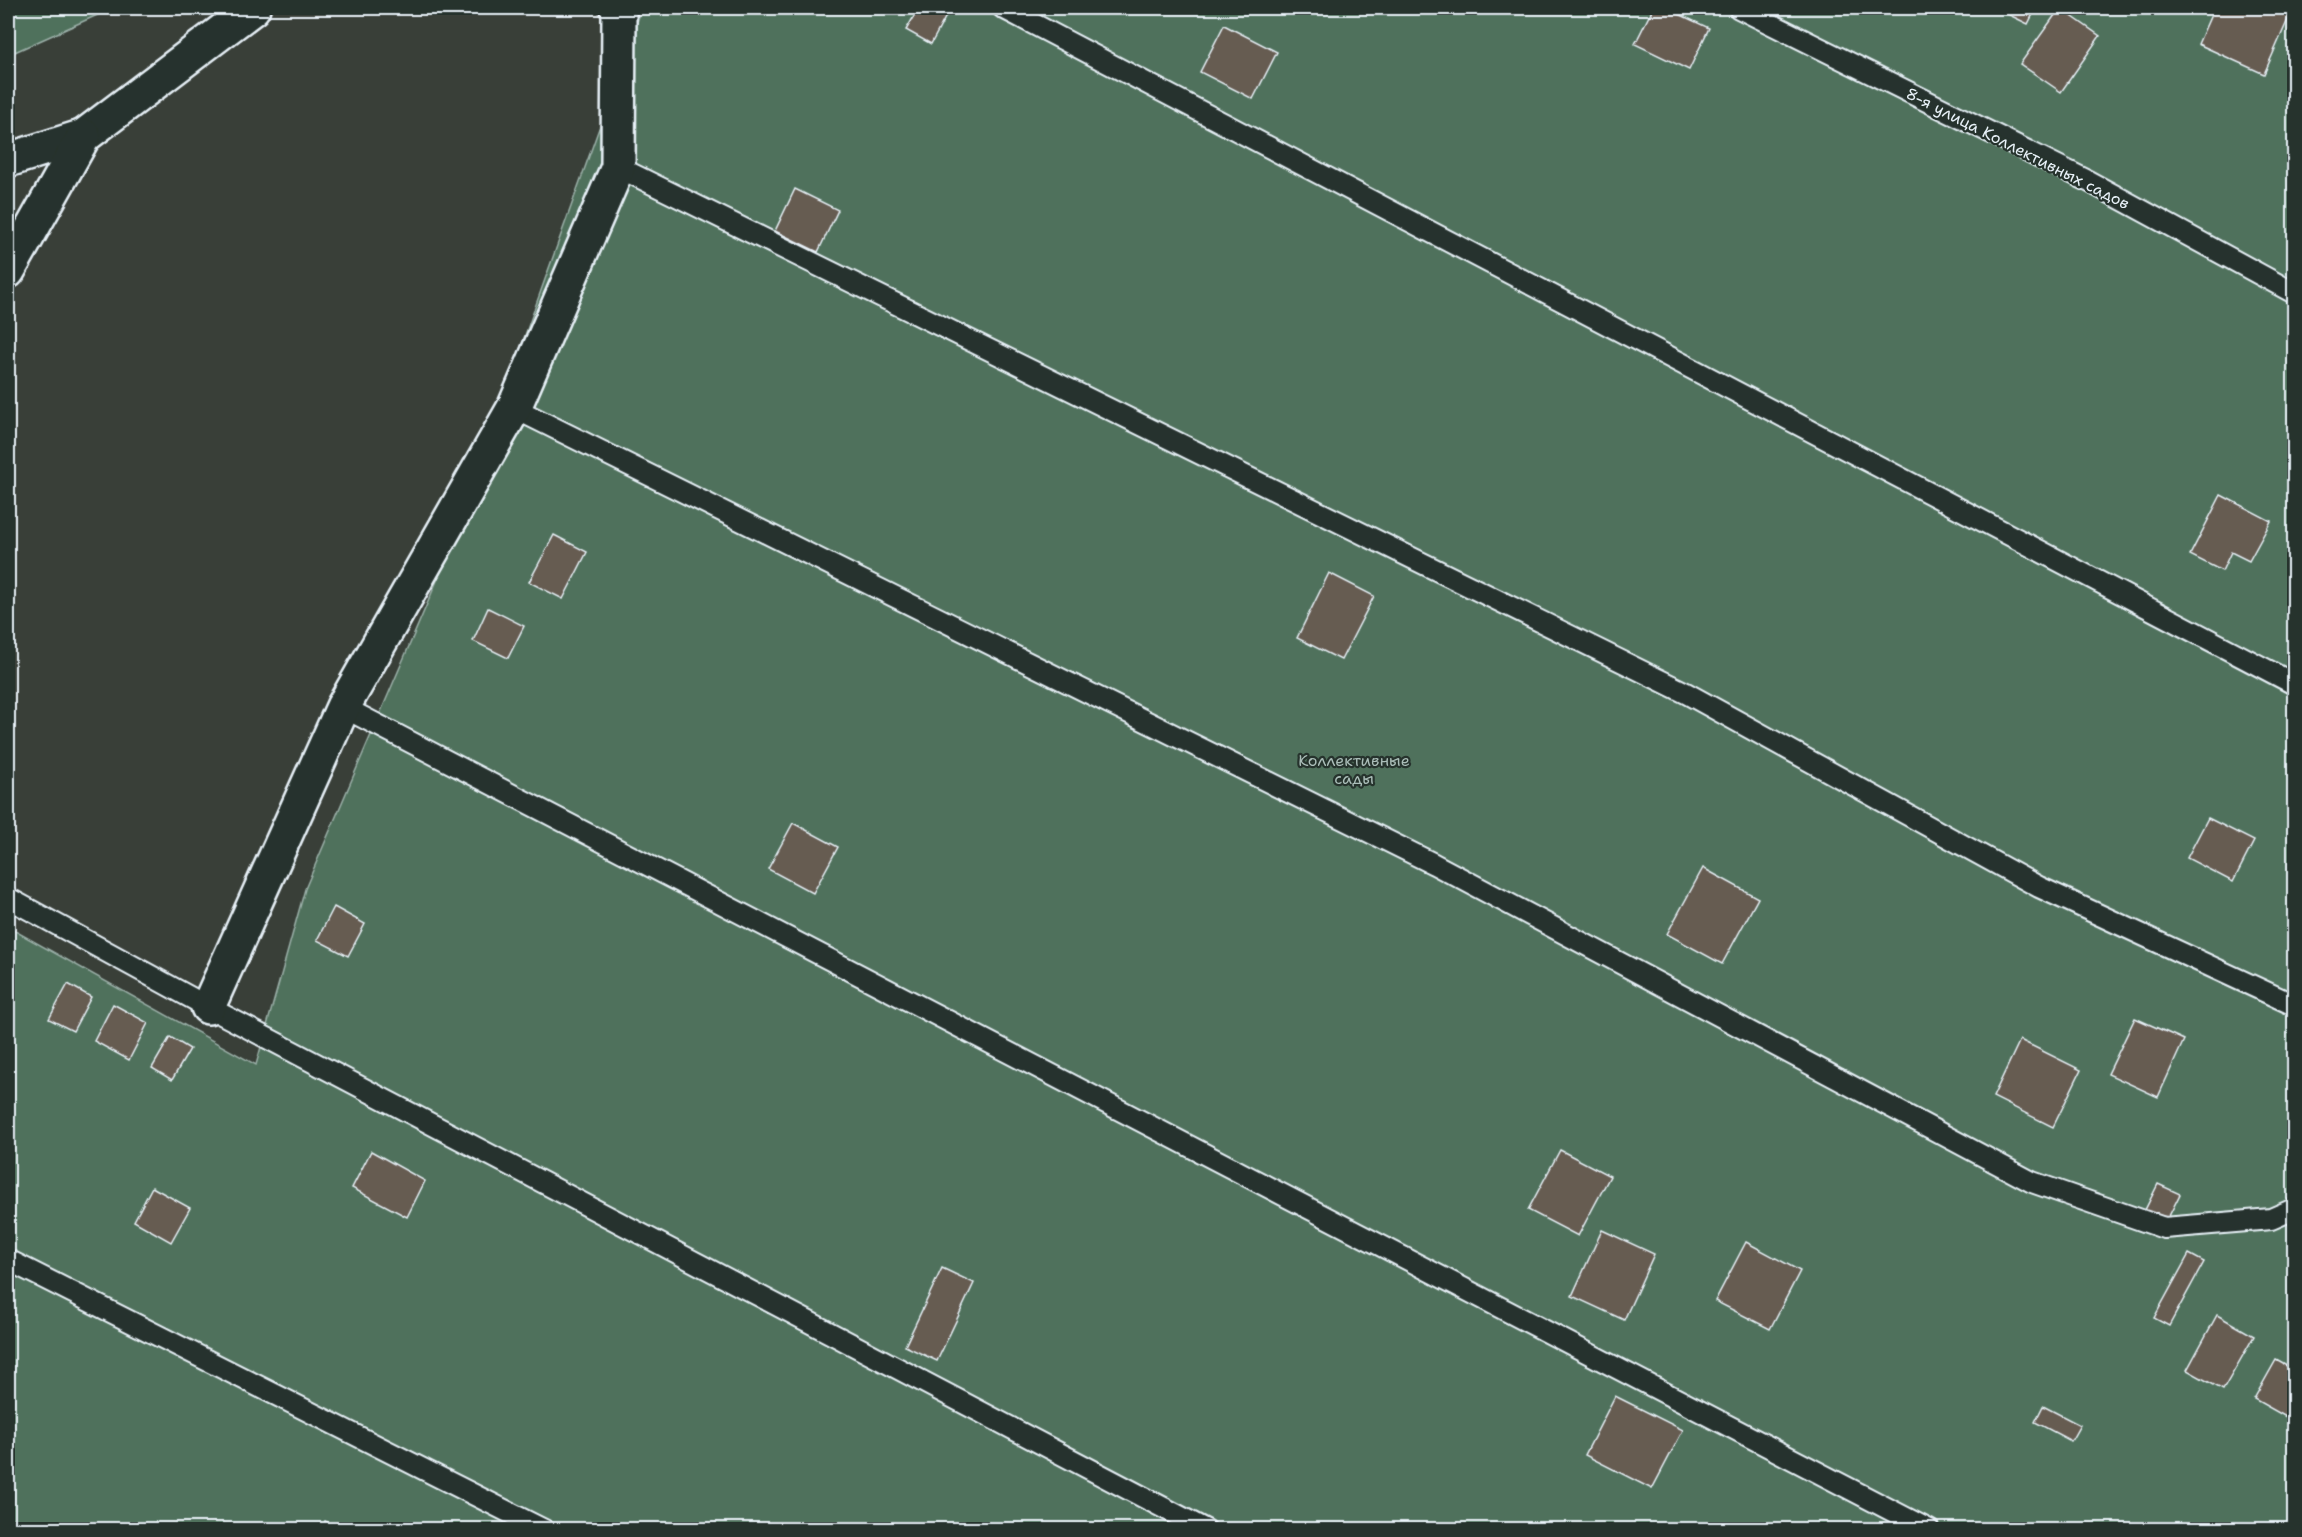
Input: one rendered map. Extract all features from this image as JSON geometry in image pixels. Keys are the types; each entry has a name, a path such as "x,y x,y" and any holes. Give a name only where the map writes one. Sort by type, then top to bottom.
{"street":[{"path":"8,160 84,136 253,8"},
{"path":"208,1007 343,707 514,408 618,167 619,14 617,8"},
{"path":"8,271 84,136"}],"lane":[{"path":"1003,8 2295,684"},
{"name":"8-я улица Коллективных садов","path":"1739,8 2088,181 2295,292"},
{"path":"618,167 1686,693 2039,887 2295,1005"},
{"path":"514,408 1434,864 2032,1182 2164,1228 2271,1219 2295,1209"},
{"path":"343,707 1929,1530"},
{"path":"8,898 208,1007 1206,1530"},
{"path":"8,1260 544,1530"}],"green space":[{"path":"8,8 113,8 8,55"},
{"name":"Коллективные сады","path":"642,8 2294,8 2294,1529 8,1529 8,927 256,1065 305,889 439,576"}],"building":[{"path":"919,8 931,8 946,16 931,44 906,30"},
{"path":"1653,8 1666,8 1709,28 1689,70 1635,44"},
{"path":"1995,8 2036,8 2028,24"},
{"path":"2060,8 2100,36 2061,92 2020,64"},
{"path":"2214,8 2273,8 2290,15 2264,74 2198,44"},
{"path":"1224,25 1277,52 1253,99 1200,72"},
{"path":"795,189 838,210 818,252 775,231"},
{"path":"2221,495 2271,521 2249,561 2231,552 2222,571 2190,555"},
{"path":"554,535 587,552 563,599 529,582"},
{"path":"1329,573 1374,596 1341,660 1297,638"},
{"path":"488,608 524,626 508,658 473,641"},
{"path":"2208,818 2254,841 2233,882 2187,858"},
{"path":"793,823 838,847 813,893 768,869"},
{"path":"1703,868 1758,898 1722,964 1667,934"},
{"path":"334,907 365,924 348,956 317,940"},
{"path":"68,984 91,997 73,1031 49,1019"},
{"path":"113,1004 148,1023 129,1060 94,1041"},
{"path":"2135,1018 2184,1040 2158,1097 2108,1074"},
{"path":"170,1037 190,1049 172,1080 152,1068"},
{"path":"2020,1040 2081,1070 2053,1127 1993,1097"},
{"path":"1560,1150 1610,1176 1578,1236 1528,1210"},
{"path":"371,1151 425,1181 407,1217 352,1188"},
{"path":"2158,1184 2180,1194 2167,1220 2145,1210"},
{"path":"152,1187 190,1208 171,1242 134,1221"},
{"path":"1602,1230 1654,1254 1624,1320 1572,1296"},
{"path":"1746,1242 1800,1271 1770,1329 1715,1301"},
{"path":"2189,1254 2204,1262 2169,1326 2154,1318"},
{"path":"942,1268 974,1283 937,1361 905,1346"},
{"path":"2217,1315 2254,1336 2223,1390 2187,1370"},
{"path":"2276,1360 2294,1370 2294,1403 2286,1417 2254,1399"},
{"path":"1615,1396 1683,1430 1652,1489 1585,1455"},
{"path":"2043,1406 2080,1425 2071,1441 2035,1422"},
{"path":"325,1521 342,1530 321,1530"},
{"path":"2062,1523 2073,1530 2058,1530"}]}
